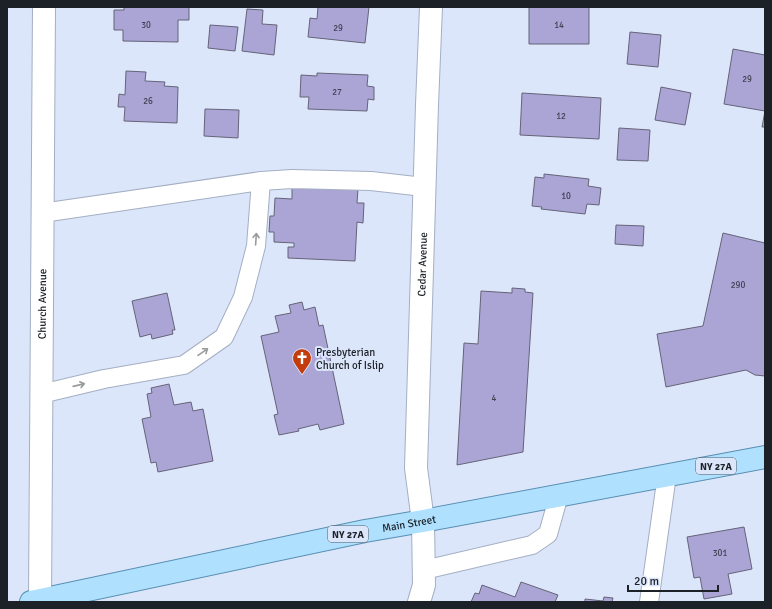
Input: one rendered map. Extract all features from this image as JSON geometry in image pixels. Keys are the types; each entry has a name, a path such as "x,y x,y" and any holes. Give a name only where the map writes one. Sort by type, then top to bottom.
{"main road":[{"name":"Main Street","path":"36,601 365,531 765,456"}],"street":[{"name":"Church Avenue","path":"36,601 41,394 44,7"},
{"name":"Cedar Avenue","path":"419,602 424,585 423,521 416,468 431,7"}],"lane":[{"path":"42,214 261,181 292,179 371,181 424,188"},
{"path":"41,394 104,379 184,365 224,337 243,297 256,246 261,181"},
{"path":"649,602 667,475"},
{"path":"424,570 532,545 548,534 559,495"}],"building":[{"path":"124,7 189,7 189,20 178,20 178,42 123,41 123,30 114,30 114,10 124,10"},
{"path":"318,7 369,7 365,43 308,37 310,18 317,19"},
{"path":"529,7 589,7 589,44 529,44"},
{"path":"247,9 263,10 262,24 277,25 274,55 242,51"},
{"path":"210,25 238,27 235,51 208,48"},
{"path":"630,32 661,35 658,67 627,64"},
{"path":"733,49 765,55 765,111 724,104"},
{"path":"126,71 146,72 145,81 165,82 164,86 178,87 177,123 124,121 125,107 118,107 119,94 125,95"},
{"path":"317,73 368,75 367,86 374,87 374,100 368,99 367,111 308,109 309,97 300,97 301,75 317,76"},
{"path":"661,87 691,93 685,125 655,120"},
{"path":"522,93 601,98 599,139 520,135"},
{"path":"205,109 239,110 238,138 204,136"},
{"path":"765,111 765,127 762,127"},
{"path":"619,128 650,130 648,161 617,160"},
{"path":"544,174 589,179 588,186 601,188 599,205 587,204 585,214 541,209 542,207 532,206 535,177 544,178"},
{"path":"292,187 358,189 357,203 364,203 363,223 357,222 355,261 288,258 288,247 294,247 294,243 274,242 274,232 269,232 270,216 274,216 275,198 292,199"},
{"path":"616,225 644,226 643,246 615,244"},
{"path":"723,233 765,243 765,376 755,375 746,370 666,387 657,334 703,326"},
{"path":"512,288 525,289 525,292 533,293 523,452 457,465 464,343 478,344 481,291 512,293"},
{"path":"167,293 175,330 172,330 173,334 152,339 151,334 140,337 132,301"},
{"name":"Presbyterian Church of Islip","path":"302,302 304,310 315,307 319,326 323,325 344,424 320,430 318,424 298,429 299,431 279,435 274,415 278,414 261,336 279,332 275,316 291,313 289,305"},
{"path":"169,384 174,405 191,402 193,411 203,409 213,461 158,472 156,462 151,463 142,419 151,417 147,394 152,393 151,388"},
{"path":"744,527 752,569 728,574 732,594 704,599 700,577 694,578 687,537"},
{"path":"521,582 558,595 555,602 471,602 475,593 479,594 482,585 515,597"},
{"path":"604,597 613,598 612,602 585,602 585,599 603,601"}],"place":[{"name":"Presbyterian Church of Islip","path":"302,375"}]}
